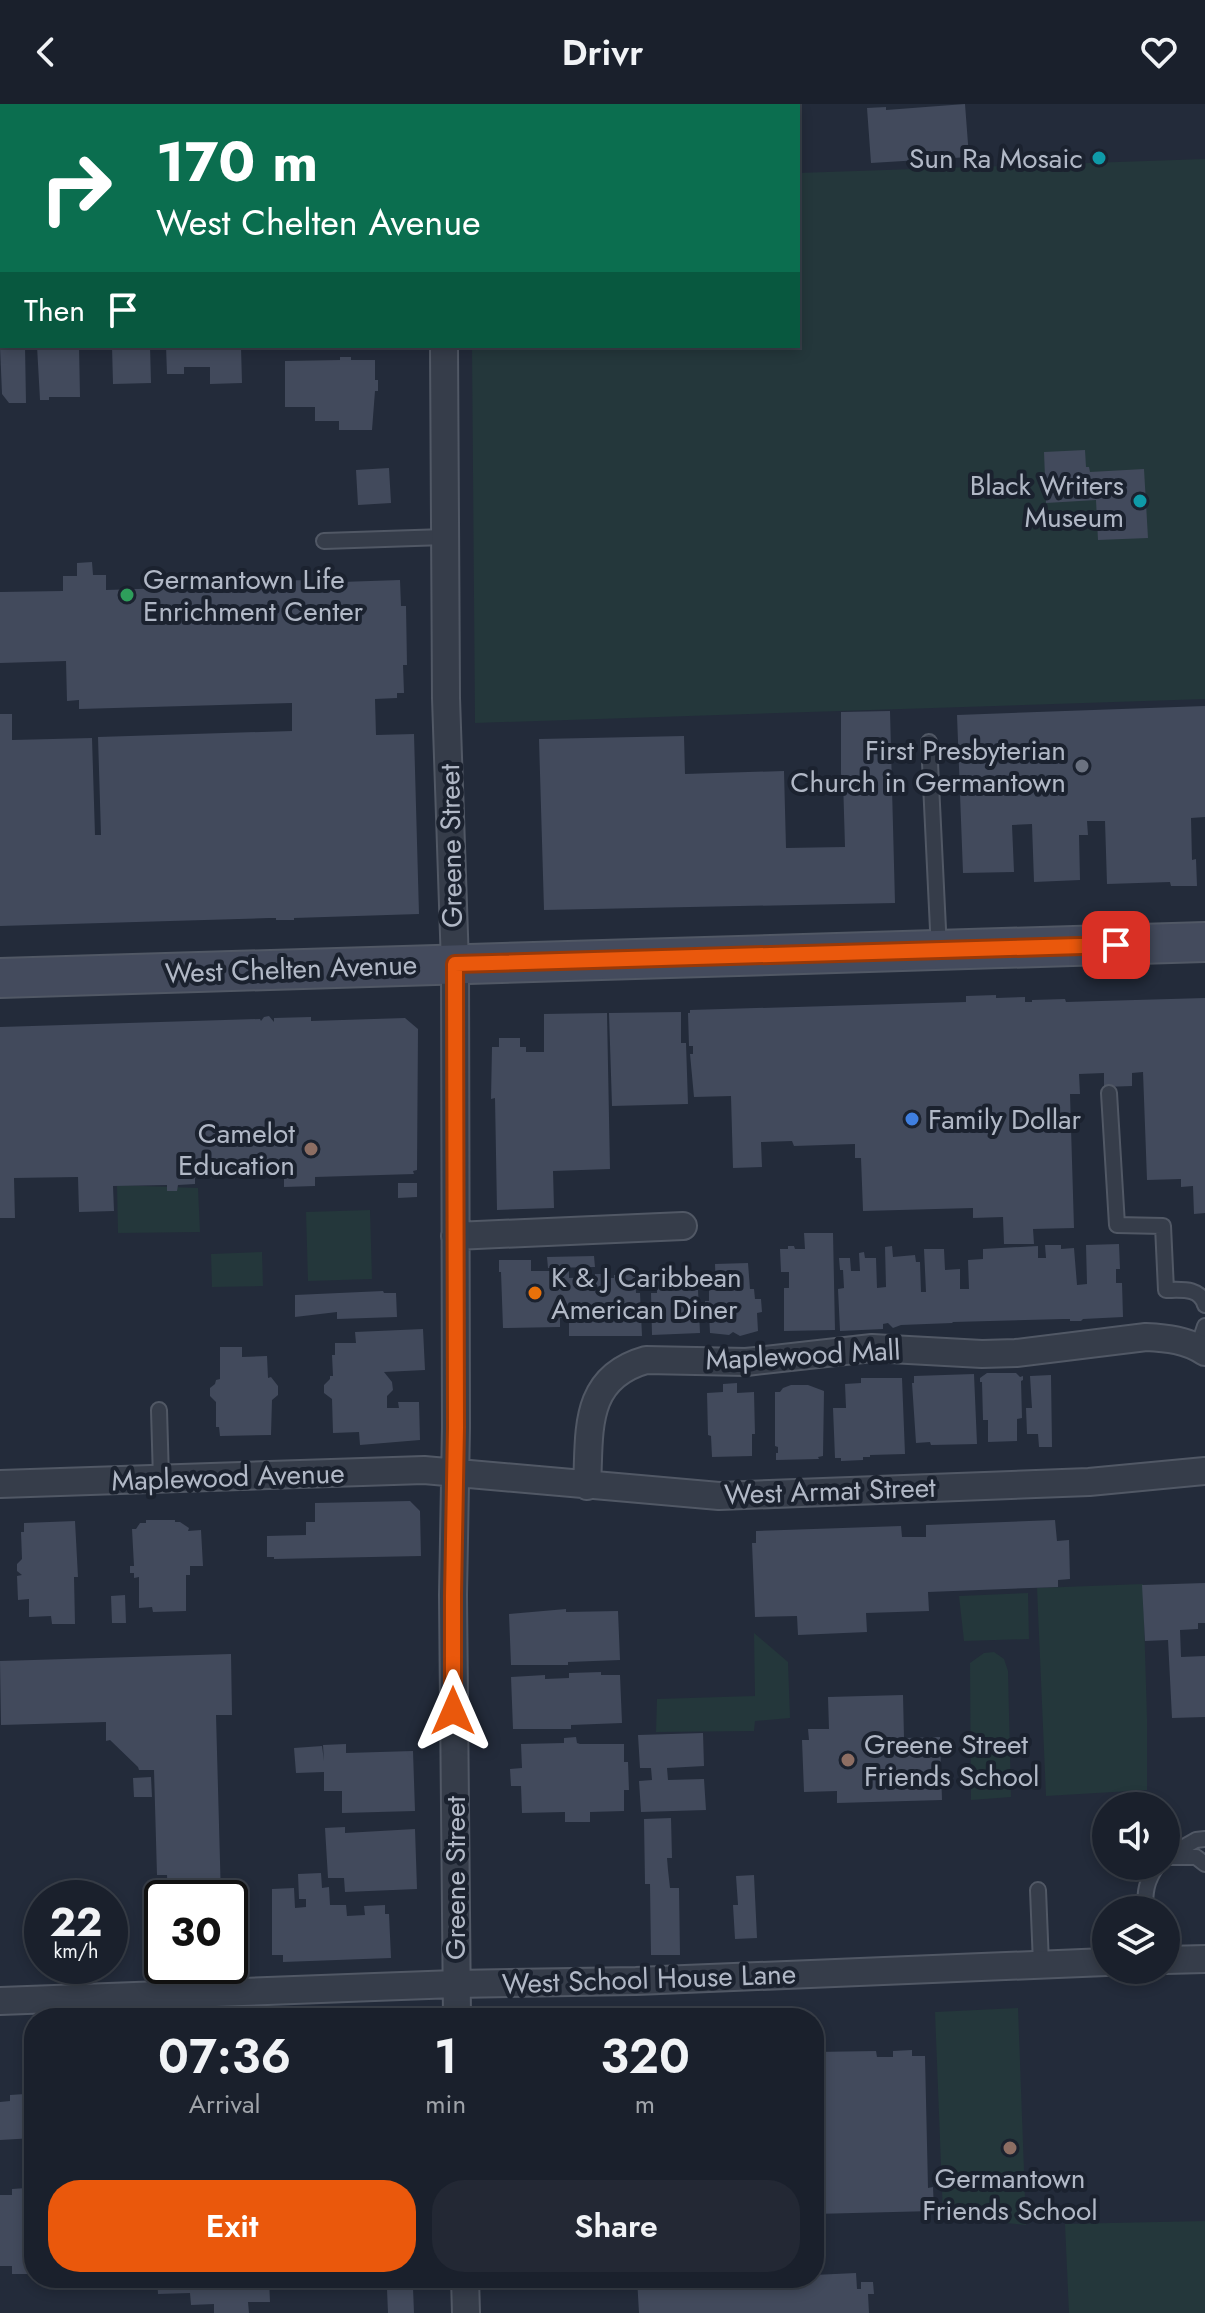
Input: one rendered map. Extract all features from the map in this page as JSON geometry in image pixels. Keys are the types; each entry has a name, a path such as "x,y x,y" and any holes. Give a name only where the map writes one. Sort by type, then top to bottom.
{"street":[{"name":"Greene Street","path":"444,348 446,698 455,964 453,1609 456,2008"},
{"name":"West Chelten Avenue","path":"0,978 1205,942"},
{"path":"455,1236 683,1226"},
{"name":"Maplewood Mall","path":"587,1486 590,1422 599,1392 621,1370 646,1360 746,1362 872,1348 1016,1353 1146,1337 1203,1342"},
{"name":"Maplewood Avenue","path":"0,1484 455,1471"},
{"name":"West Armat Street","path":"455,1471 587,1486 719,1496 1089,1482 1205,1471"},
{"path":"1180,1960 1205,1959"},
{"name":"West School House Lane","path":"0,2001 455,1984 636,1981 1092,1962"},
{"path":"465,2288 466,2313"}],"lane":[{"path":"324,541 445,537"},
{"path":"929,742 939,950"},
{"path":"1109,1093 1117,1225 1163,1226 1166,1290 1188,1290 1198,1294 1205,1305"},
{"path":"159,1410 161,1479"},
{"path":"1180,1850 1196,1840 1205,1839"},
{"path":"1180,1855 1196,1857 1205,1864"},
{"path":"1038,1890 1041,1964"}],"green space":[{"path":"1205,159 1205,699 475,723 472,348 800,348 800,173"},
{"path":"117,1185 198,1188 200,1232 118,1233"},
{"path":"370,1210 372,1279 308,1281 306,1212"},
{"path":"262,1252 263,1286 212,1287 211,1254"},
{"path":"1143,1584 1147,1790 1046,1796 1037,1588"},
{"path":"1028,1593 1029,1639 964,1641 959,1596"},
{"path":"754,1633 788,1662 790,1718 755,1721 754,1731 656,1732 657,1699 755,1696"},
{"path":"994,1652 1004,1659 1008,1671 1011,1797 971,1800 970,1663 984,1653"},
{"path":"1018,2008 1026,2225 943,2216 935,2012"},
{"path":"1205,2221 1205,2313 1069,2313 1065,2224"}],"building":[{"path":"965,104 969,157 871,163 867,108 886,107 886,110"},
{"path":"0,348 25,348 26,403 9,403 2,394"},
{"path":"37,348 79,348 80,397 40,400"},
{"path":"112,348 150,348 151,383 113,384"},
{"path":"166,348 241,348 242,383 210,384 210,367 184,367 184,374 167,374"},
{"path":"340,357 375,360 378,391 375,391 372,430 339,430 339,421 315,421 315,407 285,407 285,361 340,360"},
{"path":"1085,450 1086,467 1090,472 1144,469 1148,538 1098,540 1096,500 1046,503 1044,452"},
{"path":"389,468 391,503 358,505 356,470"},
{"path":"92,562 93,575 106,575 106,590 266,585 266,581 400,580 401,606 406,606 404,693 397,693 397,698 375,699 376,735 414,734 419,914 294,920 269,918 0,926 0,714 12,714 12,740 92,738 95,835 101,835 98,737 292,731 292,703 79,709 79,700 67,701 66,661 0,663 0,592 63,591 63,576 77,576 77,563"},
{"name":"First Presbyterian Church in Germantown","path":"1205,706 1205,817 1191,818 1192,860 1196,859 1197,886 1171,886 1170,882 1107,884 1105,821 1087,821 1088,835 1079,835 1080,880 1034,882 1032,824 1012,825 1014,872 963,873 957,715"},
{"path":"890,711 895,903 544,910 539,739 684,736 685,774 784,771 786,848 845,847 841,712"},
{"path":"996,995 996,998 1025,997 1025,1002 1205,998 1205,1213 1194,1214 1193,1186 1181,1187 1181,1179 1147,1180 1143,1072 1132,1073 1132,1086 1104,1087 1104,1073 1079,1074 1080,1094 1070,1094 1074,1228 1033,1229 1034,1244 1004,1244 1003,1217 973,1218 973,1208 863,1211 861,1158 855,1158 855,1144 794,1146 792,1141 761,1142 762,1167 733,1168 731,1096 694,1097 690,1054 693,1054 693,1046 689,1046 690,1010 966,1002 966,996"},
{"path":"681,1012 681,1043 686,1043 688,1104 612,1106 609,1013"},
{"path":"607,1013 610,1169 553,1171 554,1208 497,1210 495,1098 491,1099 492,1047 499,1047 499,1038 520,1038 520,1047 526,1047 526,1052 544,1052 544,1014"},
{"path":"269,1016 274,1022 274,1018 311,1017 311,1021 405,1018 418,1029 417,1170 413,1171 414,1174 315,1177 315,1186 284,1187 284,1175 195,1178 195,1184 178,1185 177,1191 167,1191 167,1185 113,1186 114,1211 79,1212 78,1177 14,1178 15,1218 0,1218 0,1027 261,1021"},
{"path":"398,1183 417,1183 417,1197 398,1198"},
{"path":"804,1233 833,1233 835,1330 784,1331 784,1288 789,1288 789,1272 781,1272 780,1249 794,1246 795,1249 805,1249"},
{"path":"1119,1244 1120,1269 1116,1269 1116,1283 1122,1283 1123,1317 1081,1321 953,1322 893,1328 888,1323 883,1324 883,1329 840,1331 838,1289 844,1288 839,1258 850,1258 851,1271 860,1271 859,1253 864,1252 865,1258 876,1258 877,1288 886,1287 885,1247 892,1246 893,1257 915,1255 916,1262 920,1262 921,1292 926,1292 924,1249 944,1249 945,1270 960,1269 960,1289 969,1289 968,1260 983,1259 983,1249 1038,1246 1038,1258 1046,1258 1045,1245 1061,1245 1061,1249 1074,1248 1077,1285 1087,1284 1086,1245"},
{"path":"594,1256 595,1267 548,1268 547,1257"},
{"path":"499,1260 531,1260 531,1271 569,1271 569,1278 611,1274 614,1278 614,1275 635,1274 636,1293 640,1293 642,1336 569,1336 569,1318 560,1318 560,1327 503,1328"},
{"path":"748,1263 750,1289 754,1289 755,1299 761,1299 762,1312 757,1313 758,1331 740,1336 733,1332 729,1335 710,1333 705,1301 709,1301 709,1290 716,1290 715,1264"},
{"path":"691,1273 692,1290 698,1290 700,1333 652,1335 651,1293 657,1293 657,1274"},
{"path":"396,1293 397,1317 337,1319 337,1312 295,1317 295,1295"},
{"path":"423,1329 425,1370 384,1372 392,1382 393,1390 387,1396 387,1408 399,1408 398,1402 419,1402 420,1440 360,1445 359,1432 333,1433 332,1399 324,1393 324,1385 333,1376 335,1343 356,1343 355,1332"},
{"path":"220,1347 242,1347 242,1357 267,1356 268,1378 271,1377 278,1386 278,1395 272,1400 271,1435 220,1436 219,1427 216,1427 216,1402 210,1396 210,1388 220,1379"},
{"path":"987,1373 1016,1373 1023,1376 1022,1418 1017,1419 1017,1441 988,1442 988,1420 983,1420 980,1382 980,1378"},
{"path":"974,1374 977,1444 916,1443 914,1376"},
{"path":"1051,1375 1052,1447 1039,1447 1038,1434 1027,1434 1026,1408 1032,1408 1030,1376"},
{"path":"861,1378 902,1378 905,1454 870,1455 863,1457 863,1460 841,1461 841,1458 835,1458 833,1408 846,1408 845,1384 861,1383"},
{"path":"737,1383 737,1393 754,1392 752,1456 712,1457 707,1393 723,1392 723,1384"},
{"path":"791,1385 808,1385 824,1391 823,1456 819,1459 776,1460 775,1392"},
{"path":"410,1501 420,1511 421,1556 267,1557 267,1536 306,1535 306,1522 315,1522 315,1503"},
{"path":"146,1520 175,1520 189,1528 188,1531 201,1530 203,1566 190,1566 190,1575 186,1575 186,1611 153,1612 152,1607 139,1608 139,1577 134,1578 134,1573 130,1573 130,1566 134,1566 132,1529 146,1523"},
{"path":"1055,1520 1057,1541 1069,1540 1070,1579 1058,1580 1058,1587 928,1592 929,1611 866,1613 867,1632 798,1635 797,1616 755,1617 752,1543 756,1543 756,1531 901,1526 902,1537 926,1537 926,1525"},
{"path":"75,1521 78,1577 74,1577 75,1624 52,1624 51,1616 29,1617 29,1599 18,1600 17,1576 22,1575 17,1571 17,1564 22,1559 21,1532 24,1532 24,1523"},
{"path":"1205,1583 1205,1623 1198,1623 1198,1629 1180,1630 1181,1657 1205,1656 1205,1717 1172,1718 1168,1640 1145,1641 1142,1585"},
{"path":"125,1595 126,1623 112,1623 111,1596"},
{"path":"566,1609 566,1612 618,1611 620,1660 568,1662 568,1665 511,1665 509,1614"},
{"path":"231,1654 232,1715 216,1715 221,1880 167,1880 167,1875 157,1875 154,1770 139,1770 110,1740 106,1741 106,1722 1,1725 0,1661"},
{"path":"601,1672 601,1675 620,1675 622,1723 571,1725 571,1729 513,1729 511,1677 545,1675 545,1679 569,1678 569,1673"},
{"path":"903,1695 904,1738 940,1737 942,1800 837,1803 837,1791 804,1792 802,1740 809,1740 808,1729 829,1729 828,1697"},
{"path":"703,1733 704,1766 667,1768 668,1780 704,1779 706,1810 641,1812 639,1781 652,1780 651,1768 640,1768 638,1735"},
{"path":"576,1737 580,1744 624,1744 629,1790 624,1790 624,1811 590,1812 590,1822 565,1822 565,1812 522,1813 521,1786 511,1786 510,1769 522,1768 521,1744 564,1743 564,1738"},
{"path":"346,1744 346,1753 413,1751 415,1811 342,1813 342,1791 324,1791 324,1772 296,1773 294,1748 322,1746 324,1761 323,1745"},
{"path":"151,1777 152,1797 134,1797 133,1778"},
{"path":"671,1818 672,1858 667,1858 670,1888 679,1888 680,1955 651,1955 650,1884 645,1884 644,1819"},
{"path":"345,1827 345,1833 415,1829 417,1889 345,1892 344,1878 328,1878 325,1828"},
{"path":"321,1873 322,1888 329,1887 330,1905 346,1905 347,1916 365,1915 364,1906 385,1905 385,1914 389,1914 391,1958 283,1962 283,1955 272,1955 272,1889 294,1888 295,1908 306,1907 306,1899 299,1899 298,1874"},
{"path":"754,1875 757,1938 735,1939 733,1905 738,1905 736,1876"},
{"path":"912,2050 912,2056 925,2056 928,2188 933,2187 934,2211 824,2214 824,2052 876,2051 877,2057 893,2057 893,2051"},
{"path":"24,2094 24,2139 0,2140 0,2102 10,2101 10,2095"},
{"path":"24,2188 24,2274 12,2274 12,2266 0,2266 0,2195 12,2195 12,2189"},
{"path":"856,2273 857,2289 861,2289 861,2282 873,2282 874,2294 868,2294 869,2313 639,2313 638,2288 824,2288 824,2275"},
{"path":"158,2288 269,2288 270,2302 248,2302 249,2313 214,2313 214,2304 191,2305 190,2293 158,2294"},
{"path":"413,2288 414,2313 388,2313 387,2289"}],"place":[{"name":"Sun Ra Mosaic","path":"1099,158"},
{"name":"Black Writers Museum","path":"1140,501"},
{"name":"Germantown Life Enrichment Center","path":"127,595"},
{"name":"First Presbyterian Church in Germantown","path":"1082,766"},
{"name":"Family Dollar","path":"912,1119"},
{"name":"Camelot Education","path":"311,1149"},
{"name":"K & J Caribbean American Diner","path":"535,1293"},
{"name":"Greene Street Friends School","path":"848,1760"},
{"name":"Germantown Friends School","path":"1010,2148"}],"route":[{"path":"453,1711 455,964 1116,945"}]}
